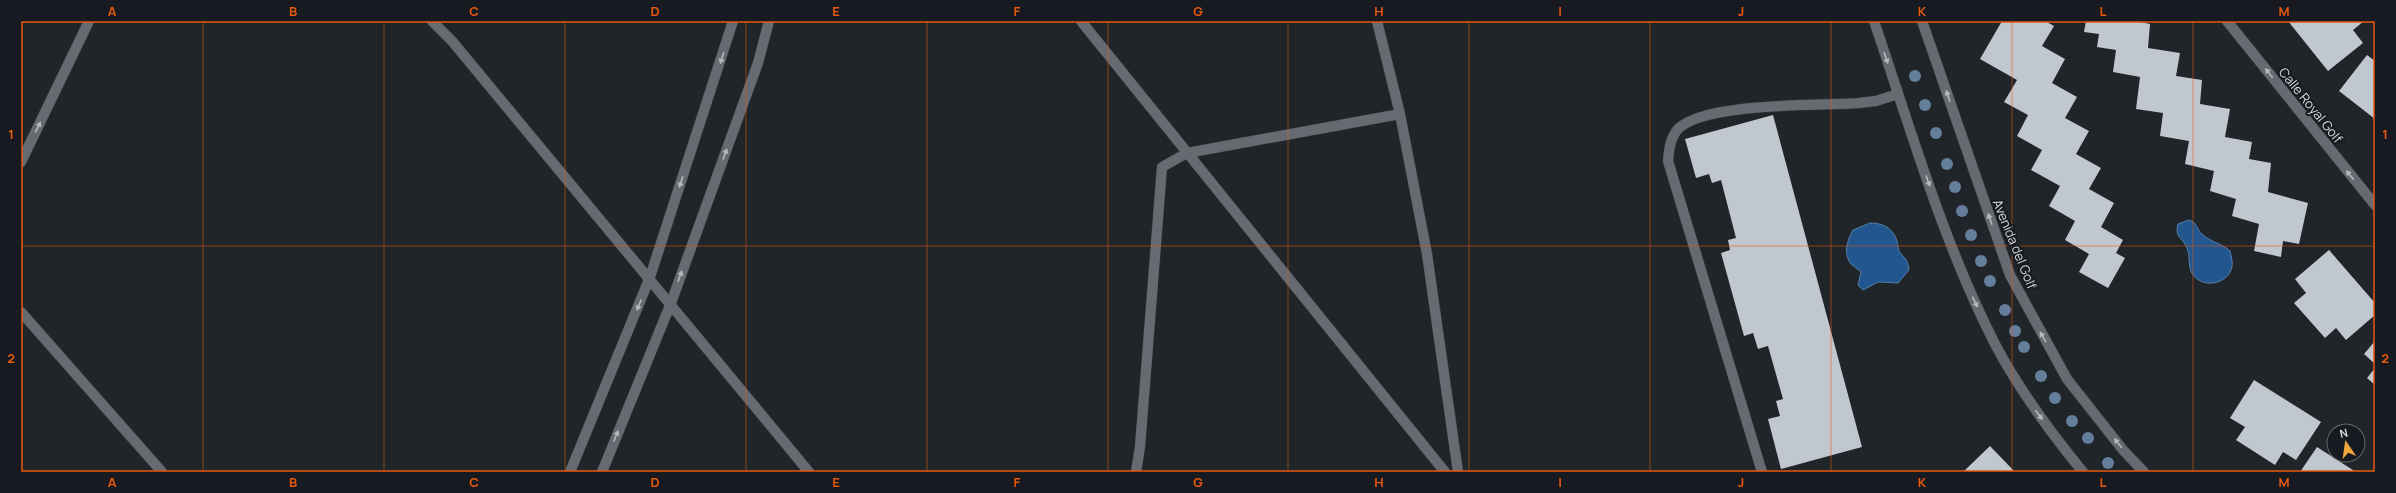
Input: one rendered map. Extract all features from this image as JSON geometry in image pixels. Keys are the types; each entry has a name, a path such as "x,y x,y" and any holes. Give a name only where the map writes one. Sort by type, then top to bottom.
{"street":[{"path":"21,162 89,21"},
{"path":"432,21 452,41 650,277 809,472"},
{"path":"570,472 650,277 733,21"},
{"path":"602,472 671,303 758,62 769,21"},
{"path":"1081,21 1445,472"},
{"path":"1377,21 1400,114 1428,254 1458,472"},
{"path":"1874,21 1898,94 1971,294 1993,340 2030,403 2084,472"},
{"name":"Avenida del Golf","path":"1922,21 2010,275 2067,379 2123,450 2144,472"},
{"name":"Calle Royal Golf","path":"2227,21 2375,205"},
{"path":"1762,472 1668,160 1669,146 1677,130 1689,121 1729,110 1859,104 1876,101 1898,94"},
{"path":"1136,472 1140,447 1162,167 1187,154 1400,114"},
{"path":"21,312 162,472"}],"water":[{"path":"2189,220 2194,222 2205,237 2230,251 2232,267 2230,273 2221,281 2215,283 2203,282 2191,272 2187,248 2177,232 2178,224"},
{"path":"1870,223 1883,225 1893,233 1897,241 1899,251 1907,261 1909,270 1898,283 1878,282 1863,290 1858,285 1861,272 1851,264 1847,256 1847,247 1853,230"}],"building":[{"path":"2002,21 2045,21 2054,26 2042,46 2065,59 2052,83 2077,97 2065,118 2089,131 2076,154 2101,168 2089,189 2114,203 2101,227 2123,240 2116,253 2125,258 2108,288 2079,272 2089,254 2065,240 2075,221 2049,206 2060,186 2031,170 2042,150 2017,136 2028,115 2004,102 2017,80 1980,59"},
{"path":"2086,21 2136,21 2150,24 2148,48 2180,53 2176,76 2202,80 2200,104 2230,109 2225,137 2252,142 2249,159 2271,163 2268,192 2308,203 2299,244 2283,241 2281,257 2254,251 2259,224 2232,216 2236,199 2210,191 2214,171 2185,164 2189,141 2160,136 2163,113 2136,109 2140,77 2113,72 2116,50 2097,47 2099,34 2084,32"},
{"path":"2288,21 2364,21 2353,30 2363,43 2328,71"},
{"path":"2367,55 2375,61 2375,119 2339,91"},
{"path":"1773,115 1862,447 1781,469 1768,419 1780,416 1776,401 1783,399 1768,346 1758,349 1753,333 1744,336 1721,253 1730,250 1728,240 1736,238 1721,180 1712,183 1709,174 1696,178 1685,139"},
{"path":"2329,250 2375,303 2375,315 2346,340 2336,328 2325,338 2294,303 2306,293 2295,279"},
{"path":"2375,341 2375,364 2364,354"},
{"path":"2375,368 2375,385 2367,378"},
{"path":"2254,380 2321,422 2296,460 2283,452 2275,465 2236,440 2245,427 2230,418"},
{"path":"1990,446 2015,472 1963,472"},
{"path":"2317,447 2326,453 2326,463 2342,463 2356,472 2300,472"}]}
